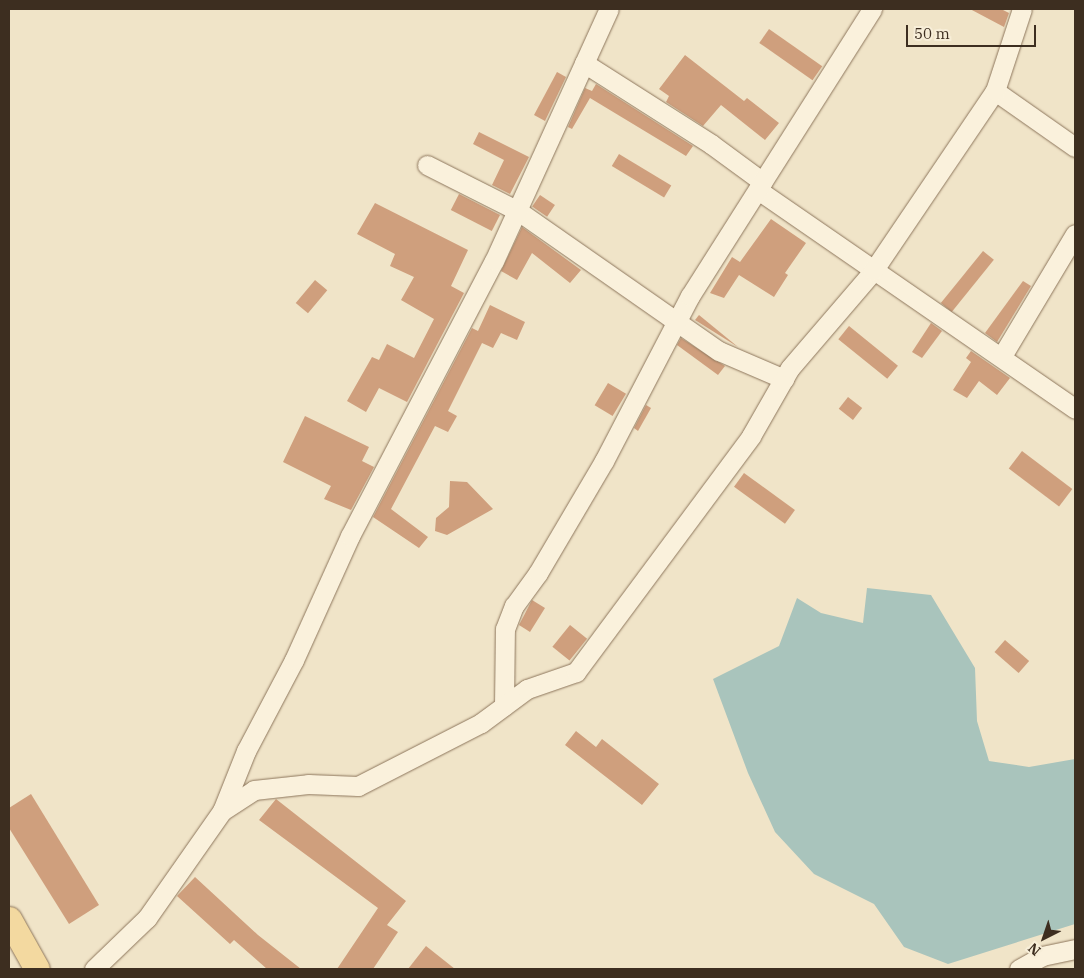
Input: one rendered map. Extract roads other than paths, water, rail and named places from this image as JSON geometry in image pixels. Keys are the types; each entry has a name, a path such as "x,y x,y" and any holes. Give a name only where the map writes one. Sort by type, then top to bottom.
{"main road":[{"path":"9,919 37,969"}],"street":[{"path":"94,969 148,918 222,811 246,751 294,660 350,536 409,428 518,210 609,9"},
{"path":"504,706 505,629 514,606 538,574 604,461 676,324 760,186 872,9"},
{"path":"222,811 254,790 308,784 358,786 481,723 527,689 576,672 751,436 784,379 873,271 995,91 1022,9"},
{"path":"584,63 711,144 760,186 873,271 1002,356 1075,409"},
{"path":"995,91 1075,147"},
{"path":"427,165 518,210 623,282 676,324 748,366 784,379"},
{"path":"1002,356 1075,234"},
{"path":"1019,969 1042,956 1075,949"}],"water":[{"path":"867,588 931,595 975,668 977,721 989,761 1029,767 1075,759 1075,924 948,964 904,947 874,904 814,874 775,832 748,773 713,679 779,646 797,598 821,613 863,623"}]}
